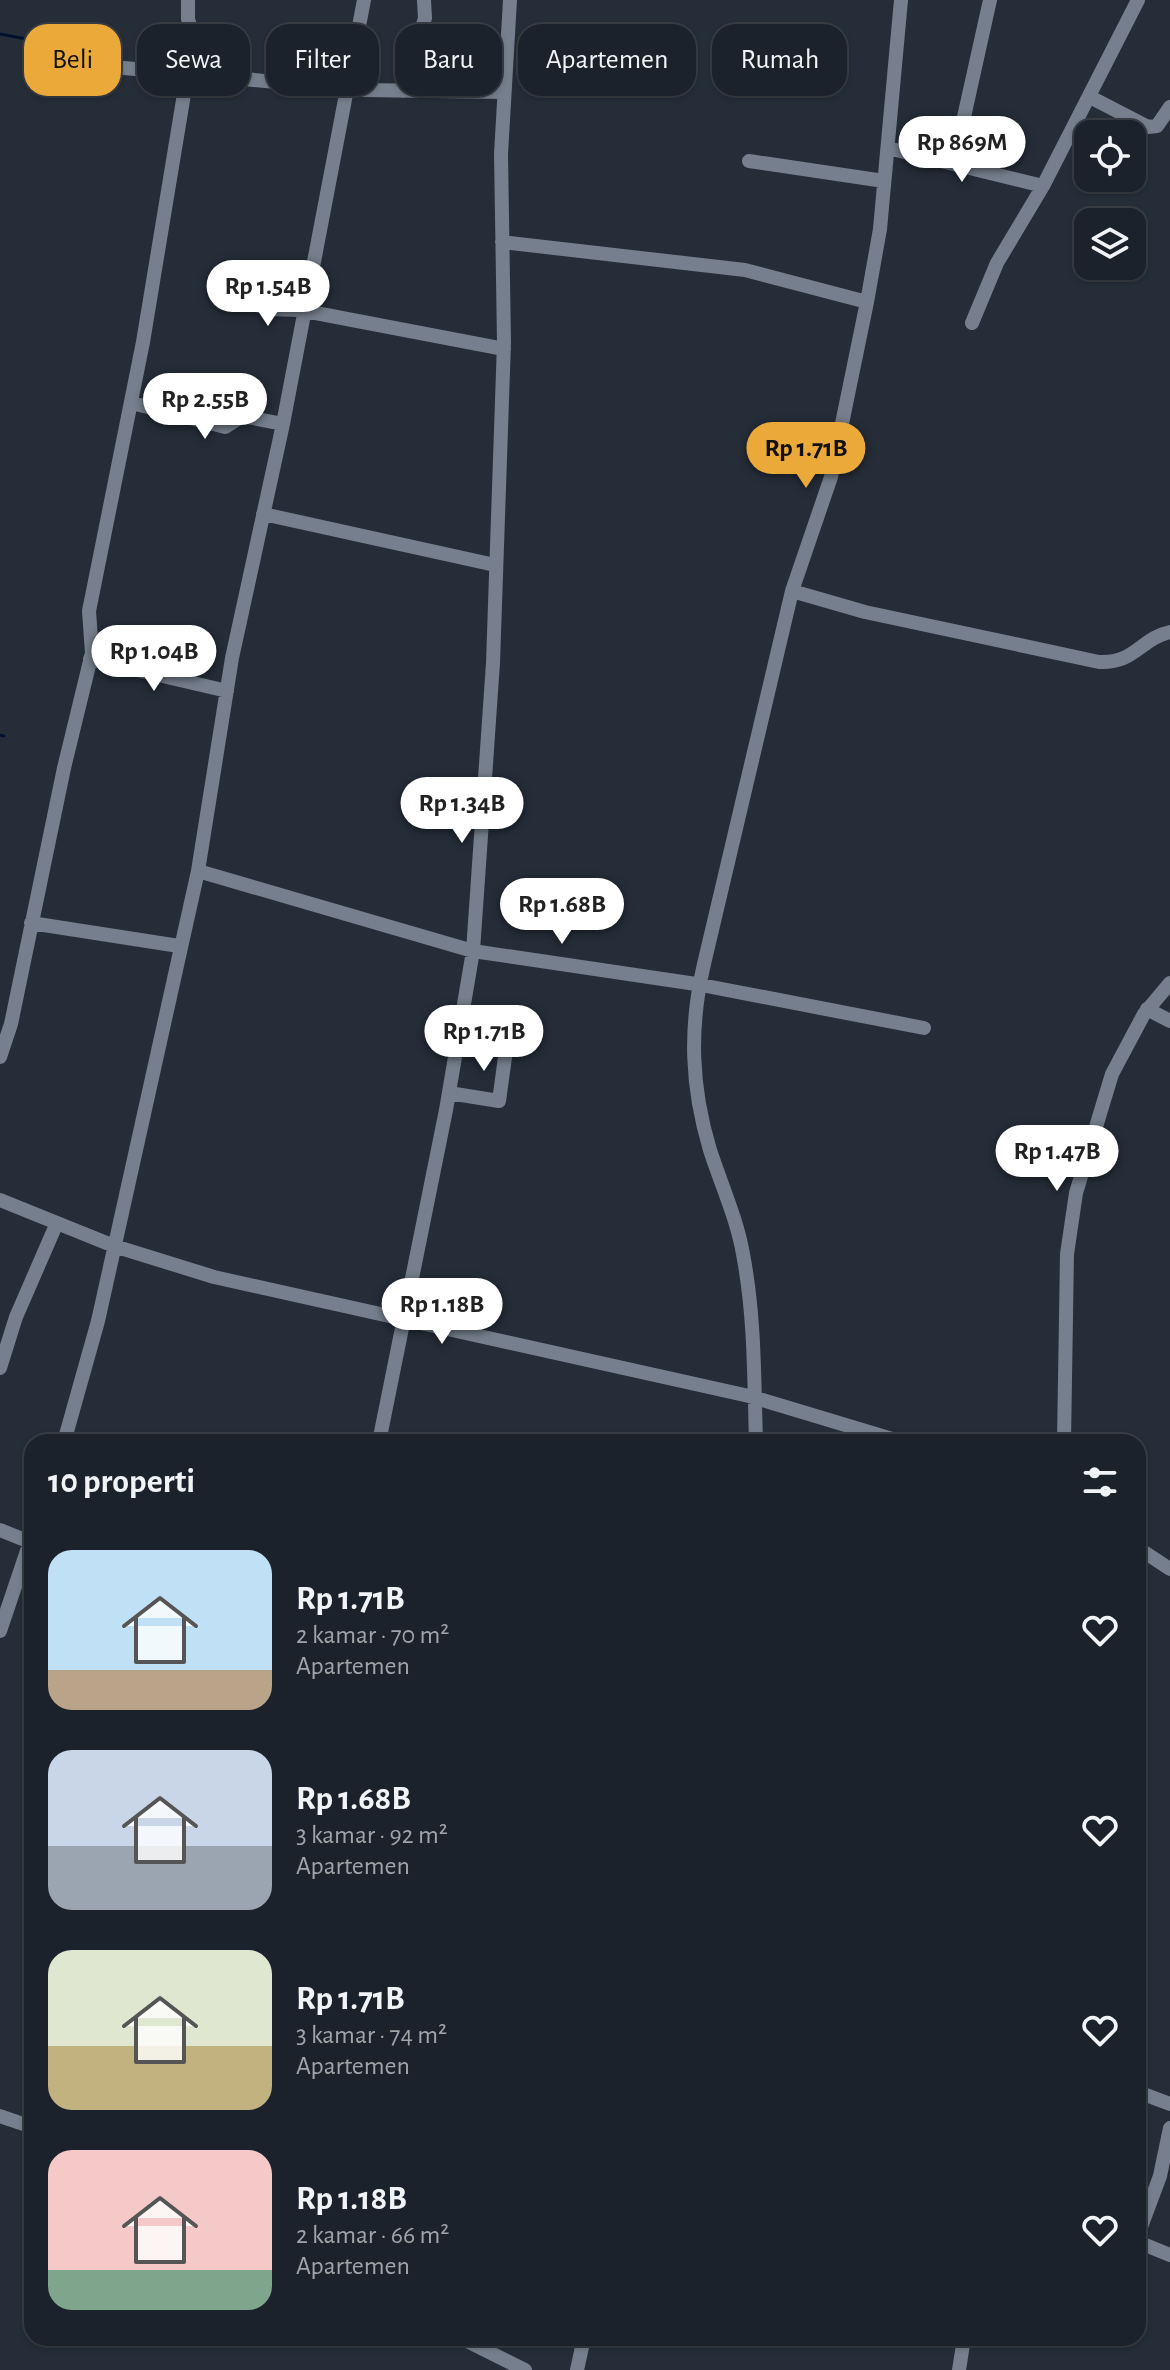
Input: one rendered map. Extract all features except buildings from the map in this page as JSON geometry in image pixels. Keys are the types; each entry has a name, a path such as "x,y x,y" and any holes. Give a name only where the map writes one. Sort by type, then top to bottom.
{"street":[{"path":"188,0 190,24"},
{"path":"360,24 364,0"},
{"path":"423,24 424,0"},
{"path":"381,1434 459,1041 473,951 492,678 504,349 504,92 510,0"},
{"path":"756,1434 754,1337 744,1254 710,1149 695,1089 694,1021 699,985 792,591 831,477 867,302 888,148 901,0"},
{"path":"954,162 990,0"},
{"path":"972,323 997,263 1043,186 1138,0"},
{"path":"502,57 506,57"},
{"path":"124,68 137,70"},
{"path":"0,1057 11,1024 93,645 89,611 132,403 188,96"},
{"path":"66,1434 84,1378 198,871 227,691 347,96"},
{"path":"1090,97 1148,127 1157,126 1170,107"},
{"path":"888,148 1043,186"},
{"path":"749,161 884,181"},
{"path":"502,242 745,270 867,302"},
{"path":"244,301 269,309 303,310 504,349"},
{"path":"132,403 225,427 242,416 283,424"},
{"path":"263,514 495,565"},
{"path":"792,591 865,612 1099,662 1122,661 1157,636 1170,632"},
{"path":"90,659 227,691"},
{"path":"198,871 473,951 699,985 924,1028"},
{"path":"31,923 179,946"},
{"path":"1064,1434 1067,1254 1076,1193 1112,1074 1147,1009 1170,983"},
{"path":"1147,1009 1170,1021"},
{"path":"449,1093 497,1103 499,1100 506,1050 459,1041"},
{"path":"0,1200 114,1246 214,1277 755,1398 875,1434"},
{"path":"0,1368 16,1317 56,1225"},
{"path":"0,1530 24,1537"},
{"path":"1146,1553 1170,1569"},
{"path":"0,1631 24,1560"},
{"path":"1146,2095 1170,2104"},
{"path":"0,2116 24,2124"},
{"path":"1146,2214 1160,2176 1170,2128"},
{"path":"1146,2245 1170,2255"},
{"path":"477,2346 525,2370"},
{"path":"577,2370 582,2346"},
{"path":"959,2370 963,2346"}],"waterway":[{"path":"0,34 24,39"},
{"path":"0,735 4,736"}]}
